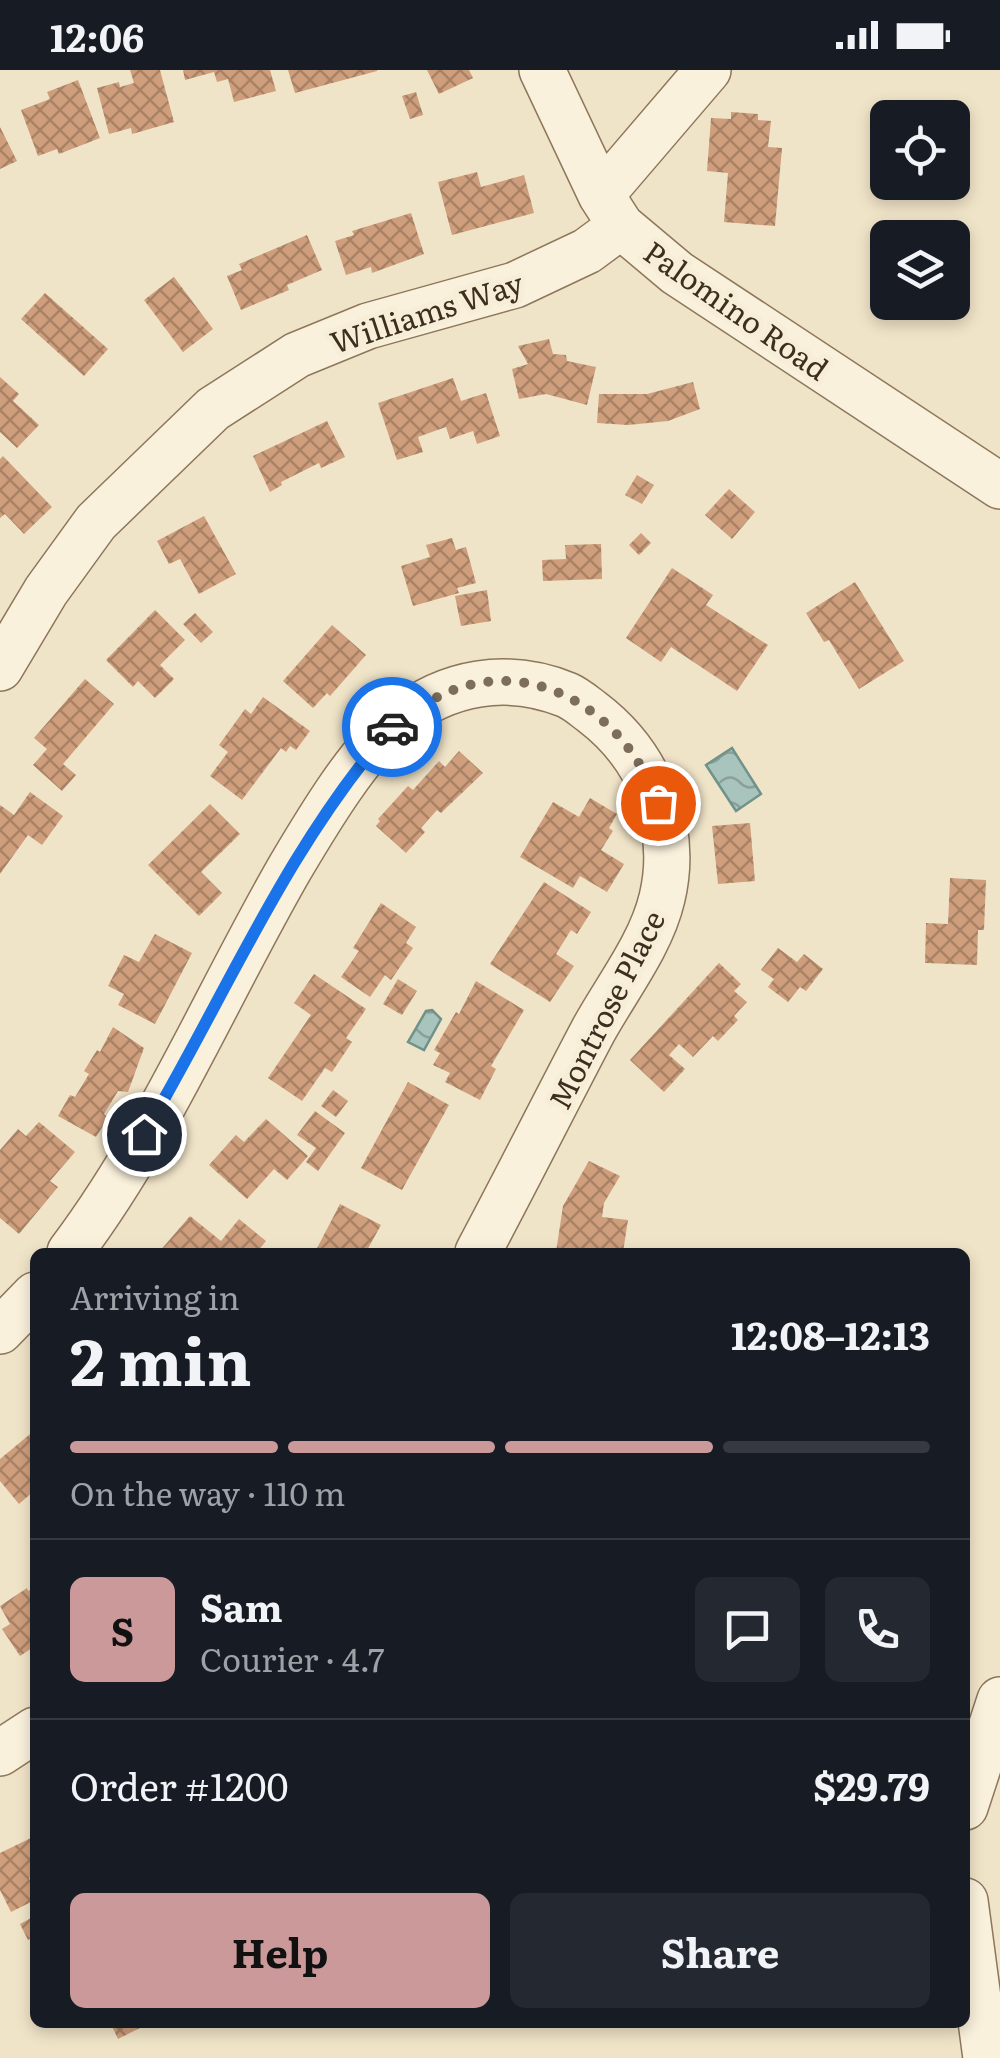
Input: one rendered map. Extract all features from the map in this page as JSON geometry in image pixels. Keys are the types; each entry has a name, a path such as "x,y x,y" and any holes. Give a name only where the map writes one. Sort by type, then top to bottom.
{"street":[{"name":"Palomino Road","path":"542,70 611,211 677,273 1000,486"},
{"name":"Williams Way","path":"0,668 46,591 96,522 214,409 297,355 368,326 515,285 588,251 708,70"},
{"name":"Montrose Place","path":"73,1248 109,1196 180,1074 272,900 329,805 396,721 450,690 486,680 530,683 571,696 603,720 631,749 650,783 665,824 668,863 661,902 643,942 480,1248"},
{"path":"0,1332 30,1300"},
{"path":"970,1793 1000,1700"},
{"path":"0,1753 30,1733"},
{"path":"970,1938 986,2058"}],"water":[{"path":"732,748 761,794 736,811 706,765"},
{"path":"432,1010 441,1019 424,1050 408,1042 426,1011"}],"building":[{"path":"130,70 160,70 174,122 132,134 131,128 109,134 97,88 134,83"},
{"path":"183,70 270,70 276,91 234,102 228,79 217,82 214,72 185,80"},
{"path":"288,70 377,70 377,71 295,93"},
{"path":"427,70 469,70 473,78 439,94"},
{"path":"78,80 100,138 59,154 57,149 38,156 21,110 50,99 47,92"},
{"path":"416,92 423,115 410,119 402,96"},
{"path":"731,112 758,114 758,120 771,121 768,147 782,148 775,226 724,222 728,173 707,171 711,118 731,119"},
{"path":"0,127 17,161 0,169"},
{"path":"477,172 481,187 524,175 534,213 452,235 438,182"},
{"path":"411,213 424,254 372,273 371,267 346,275 335,241 354,235 352,231"},
{"path":"307,235 322,270 287,285 289,290 241,310 227,276 242,270 239,264"},
{"path":"174,277 213,329 183,352 144,300"},
{"path":"45,293 108,349 84,376 21,319"},
{"path":"549,339 553,354 596,367 587,405 546,394 519,399 512,369 528,364 518,346"},
{"path":"0,377 19,394 13,401 39,425 17,448 0,432"},
{"path":"453,378 461,401 486,393 500,436 477,444 473,431 450,439 446,427 418,437 423,452 397,460 378,403"},
{"path":"693,382 700,409 668,421 597,423 599,394 647,394"},
{"path":"327,421 345,457 321,468 319,463 281,482 270,492 253,456"},
{"path":"3,456 52,507 24,534 5,514 0,518"},
{"path":"637,475 654,485 642,504 625,495"},
{"path":"729,489 755,512 732,539 705,515"},
{"path":"204,516 236,574 199,594 180,559 169,564 157,541"},
{"path":"641,533 651,543 639,555 629,545"},
{"path":"452,538 456,550 466,547 476,583 457,588 459,593 413,606 401,566 430,557 426,545"},
{"path":"601,544 602,579 543,581 542,560 566,559 565,545"},
{"path":"672,568 713,595 706,605 768,645 737,691 671,647 661,662 626,638"},
{"path":"855,582 904,661 859,689 829,640 824,642 806,613"},
{"path":"487,590 491,621 461,626 455,596"},
{"path":"155,610 185,640 160,665 174,679 155,698 138,681 133,687 106,660"},
{"path":"195,613 213,632 201,643 183,624"},
{"path":"332,625 366,655 330,696 327,693 313,708 283,681"},
{"path":"85,679 114,704 63,764 76,775 62,791 33,765 47,749 34,738"},
{"path":"263,697 310,731 296,750 290,746 286,752 281,748 242,800 210,776 228,752 219,745 245,709 251,714"},
{"path":"459,751 483,773 441,813 437,810 421,828 425,832 406,853 376,826 378,819 408,786 413,790 439,761 445,767"},
{"path":"30,792 63,816 42,845 28,835 0,874 0,805 14,815"},
{"path":"590,798 617,814 609,828 613,831 601,850 624,864 607,892 580,876 573,888 520,857 553,802 579,817"},
{"path":"210,804 240,834 201,872 222,893 199,916 148,865"},
{"path":"750,823 755,881 718,884 712,826"},
{"path":"950,878 986,880 984,930 978,930 977,965 925,963 926,923 948,924"},
{"path":"544,882 591,912 577,934 571,930 556,954 574,966 550,1002 490,964"},
{"path":"381,903 416,927 406,943 413,948 391,980 385,975 370,997 341,977 359,951 353,948"},
{"path":"155,934 192,953 155,1024 118,1005 124,994 108,986 124,955 139,962"},
{"path":"778,948 797,962 804,954 823,969 806,991 800,987 788,1002 768,987 774,979 761,970"},
{"path":"719,963 741,984 734,991 747,1002 734,1016 738,1020 718,1041 713,1036 693,1057 679,1044 669,1055 685,1069 664,1092 630,1060"},
{"path":"314,974 366,1009 346,1038 352,1042 332,1072 325,1068 302,1101 268,1078 311,1015 294,1003"},
{"path":"398,979 417,991 402,1015 383,1004"},
{"path":"476,981 524,1010 491,1066 496,1069 480,1100 445,1082 450,1073 433,1065 440,1053 434,1050"},
{"path":"113,1027 144,1048 128,1092 118,1091 96,1137 58,1116 70,1095 75,1097 89,1074 84,1071"},
{"path":"408,1082 449,1105 402,1190 361,1168"},
{"path":"333,1090 348,1101 336,1117 321,1106"},
{"path":"315,1111 345,1133 318,1171 306,1162 316,1148 297,1135"},
{"path":"266,1119 308,1156 287,1180 274,1169 247,1199 209,1165 236,1135 244,1142"},
{"path":"39,1122 75,1152 50,1181 58,1187 19,1234 0,1218 0,1150 18,1129 26,1136"},
{"path":"589,1161 620,1176 604,1203 602,1217 628,1220 624,1248 557,1248 563,1206"},
{"path":"340,1204 381,1225 368,1248 317,1248"},
{"path":"190,1216 221,1241 239,1219 266,1241 260,1248 162,1248"},
{"path":"30,1434 30,1494 19,1504 0,1481 0,1459"},
{"path":"27,1588 30,1649 20,1656 2,1629 10,1624 0,1606"},
{"path":"30,1838 30,1902 11,1912 0,1890 0,1853"},
{"path":"30,1919 30,1939 28,1940 20,1924"},
{"path":"113,2028 140,2028 118,2039"}],"way so far":[{"path":"392,727 450,690 486,680 530,683 571,696 603,720 631,749 658,803"}],"route":[{"path":"144,1134 319,818 358,764 392,727"}]}
